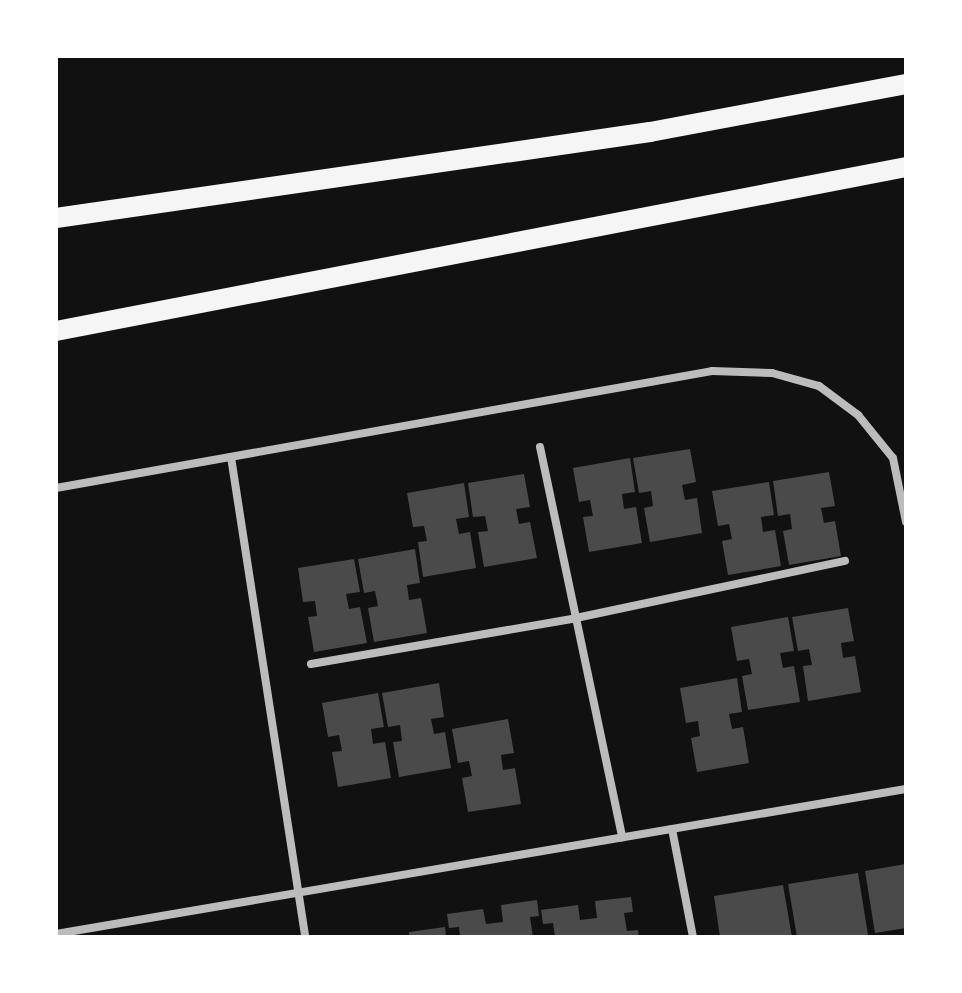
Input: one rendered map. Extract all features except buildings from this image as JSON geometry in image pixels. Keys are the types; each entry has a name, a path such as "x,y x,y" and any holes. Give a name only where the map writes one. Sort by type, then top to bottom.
{"highway":[{"path":"56,218 650,132 906,84"},
{"path":"56,331 906,167"}],"street":[{"path":"56,488 712,371 772,373 819,386 858,415 893,458 906,522"},
{"path":"540,447 622,837"},
{"path":"231,457 305,937"},
{"path":"311,664 576,618 845,561"},
{"path":"56,934 906,789"},
{"path":"672,829 693,937"}]}
